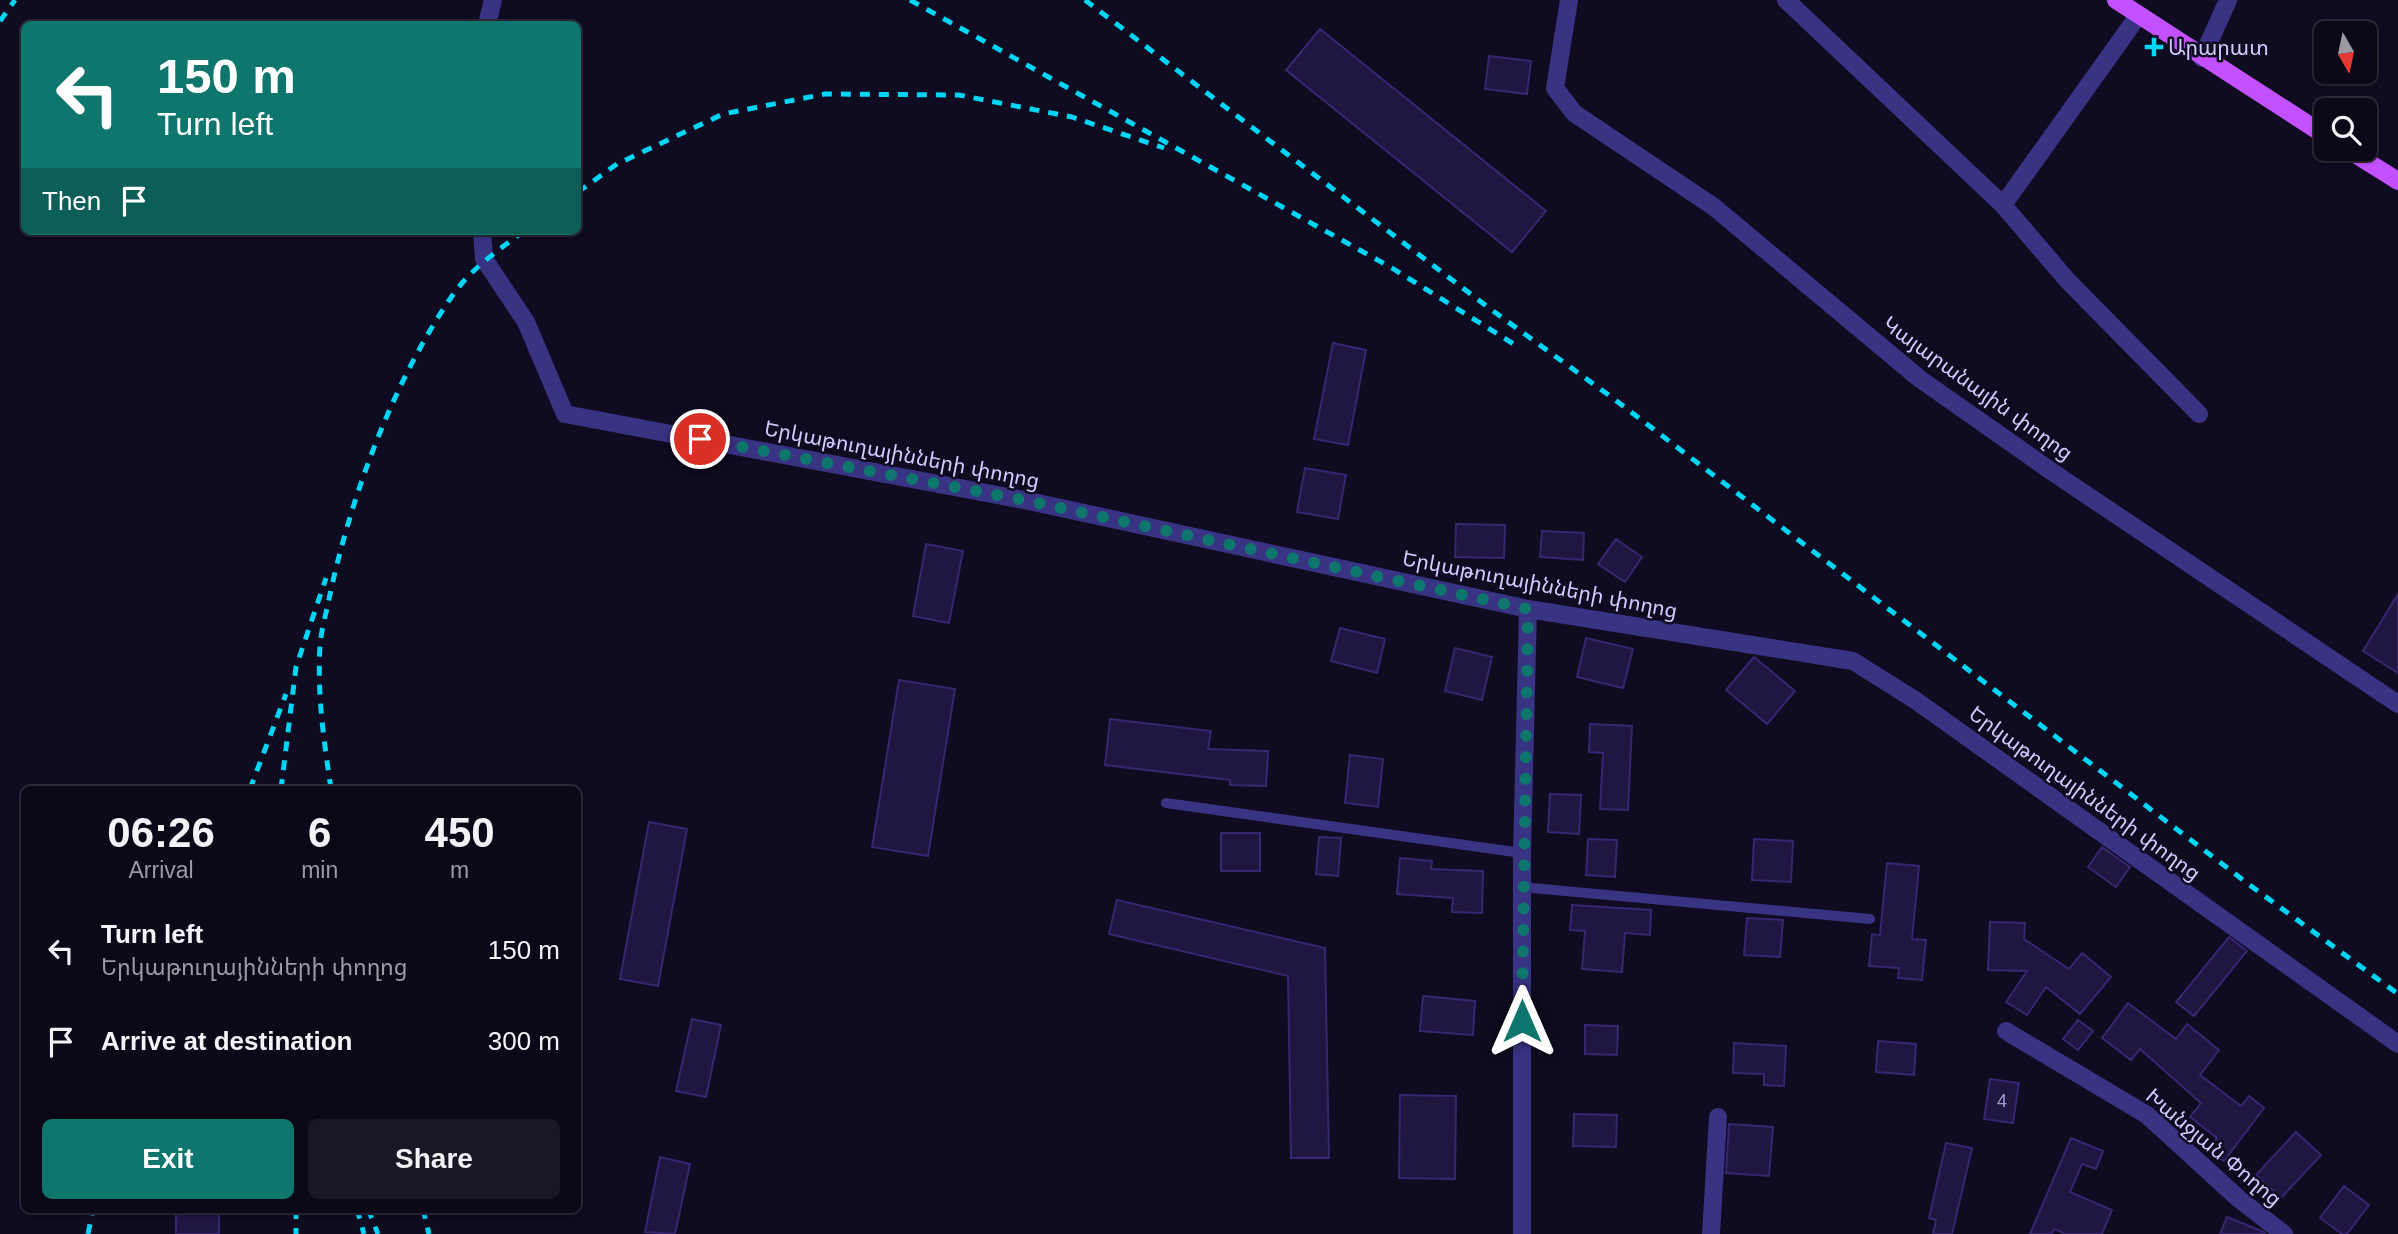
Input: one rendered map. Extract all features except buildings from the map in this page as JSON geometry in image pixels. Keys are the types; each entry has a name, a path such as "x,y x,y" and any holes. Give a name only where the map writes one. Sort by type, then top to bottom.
{"main road":[{"path":"2116,0 2314,128"},
{"path":"2366,161 2398,181"}],"street":[{"path":"488,21 494,0"},
{"name":"Կայարանային փողոց","path":"1569,0 1555,89 1574,113 1714,207 1920,379 2050,471 2398,704"},
{"path":"1786,0 2003,205 2067,280 2199,414"},
{"path":"2202,58 2228,0"},
{"path":"2003,205 2138,16"},
{"name":"Երկաթուղայինների փողոց","path":"482,235 484,259 526,322 565,414 1024,500 1528,609 1853,661 1915,700 2398,1044"},
{"path":"1522,1234 1522,853 1528,609"},
{"name":"Խանջյան Փողոց","path":"2006,1031 2147,1115 2239,1199 2284,1234"},
{"path":"1711,1234 1718,1117"}],"lane":[{"path":"1166,803 1522,853"},
{"path":"1522,887 1870,919"}],"railway":[{"path":"0,21 15,0"},
{"path":"910,0 1392,268 1520,348"},
{"path":"1085,0 1489,308 1614,399 2251,886 2398,994"},
{"path":"581,190 617,164 723,114 825,94 959,95 1072,117 1164,148"},
{"path":"331,786 320,700 321,640 338,561 361,483 392,405 429,332 457,289 474,270 519,235"},
{"path":"281,786 296,667 326,578"},
{"path":"251,786 286,694"},
{"path":"88,1234 92,1213"},
{"path":"296,1213 296,1234"},
{"path":"358,1213 364,1234"},
{"path":"370,1213 378,1234"},
{"path":"424,1213 429,1234"}],"place":[{"name":"Արարատ","path":"2154,47"}],"route":[{"path":"700,439 1024,500 1528,609 1522,853 1522,1021"}]}
